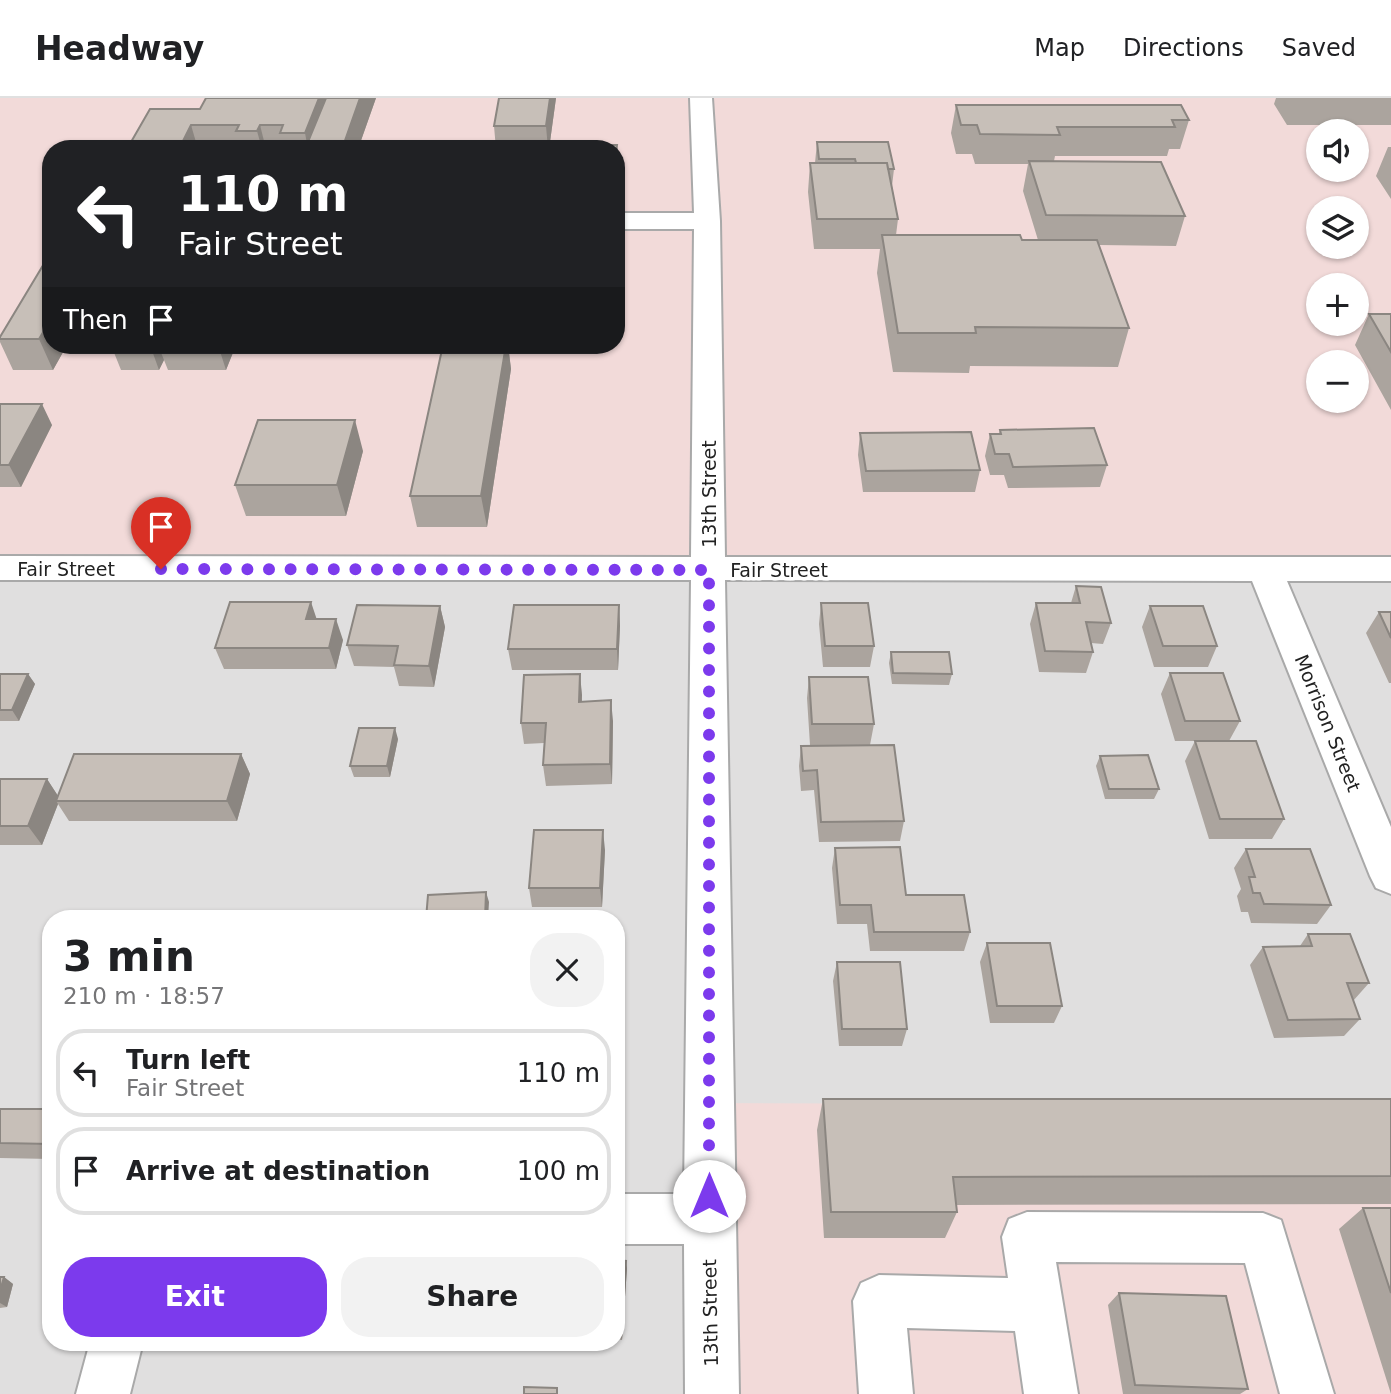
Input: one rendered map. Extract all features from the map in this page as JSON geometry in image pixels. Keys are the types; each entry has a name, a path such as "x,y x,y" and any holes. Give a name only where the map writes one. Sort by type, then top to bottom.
{"street":[{"name":"13th Street","path":"701,98 707,220 709,1219 712,1394"},
{"path":"625,220 707,220"},
{"name":"Fair Street","path":"0,568 1391,569"},
{"name":"Morrison Street","path":"1265,570 1391,876"},
{"path":"625,1219 709,1219"},
{"path":"1051,1394 1027,1237 1264,1238 1307,1394"},
{"path":"886,1394 878,1301 1038,1306"},
{"path":"103,1394 115,1351"}],"shaded area":[{"path":"0,98 1391,98 1391,569 0,568"},
{"path":"0,569 1391,569 1391,1105 714,1394 0,1394"},
{"path":"709,1103 1391,1105 1391,1394 712,1394"}],"building":[{"path":"206,98 319,98 305,133 280,133 283,125 260,125 257,131 236,131 239,125 191,125 184,140 132,140 150,109 200,109"},
{"path":"326,98 360,98 345,140 309,140"},
{"path":"499,98 550,98 546,126 494,126"},
{"path":"956,105 1181,105 1189,120 1172,120 1175,127 1057,127 1060,135 980,134 977,125 961,125"},
{"path":"817,142 888,142 894,169 888,169 887,163 856,163 855,159 819,159"},
{"path":"1029,161 1161,162 1185,216 1046,215"},
{"path":"810,163 887,163 898,219 817,219"},
{"path":"882,235 1020,235 1022,240 1097,240 1129,328 975,327 976,333 898,333"},
{"path":"42,267 42,334 39,339 0,337"},
{"path":"1369,314 1391,314 1391,352"},
{"path":"441,354 505,354 481,496 410,496"},
{"path":"0,404 42,404 9,465 0,465"},
{"path":"258,420 355,420 337,485 235,485"},
{"path":"1094,428 1107,465 1013,467 1009,454 995,454 990,434 1001,434 1000,430"},
{"path":"971,432 980,470 866,471 860,433"},
{"path":"1076,586 1101,587 1111,623 1086,622 1093,652 1045,651 1036,603 1080,603"},
{"path":"230,602 311,602 306,619 336,619 329,648 215,648"},
{"path":"821,603 868,603 874,646 825,646"},
{"path":"357,605 440,606 429,666 394,665 398,646 347,645"},
{"path":"514,605 619,605 617,649 508,649"},
{"path":"1150,606 1203,606 1217,646 1163,646"},
{"path":"1379,612 1391,612 1391,638"},
{"path":"891,652 949,652 952,674 893,673"},
{"path":"1170,673 1223,673 1240,721 1185,721"},
{"path":"0,674 28,674 12,710 0,710"},
{"path":"580,674 579,702 611,700 610,764 543,765 546,723 521,723 524,675"},
{"path":"809,677 868,677 874,724 812,724"},
{"path":"359,728 395,728 387,766 350,766"},
{"path":"1195,741 1256,741 1284,819 1220,819"},
{"path":"894,745 904,821 821,822 817,770 803,771 801,746"},
{"path":"74,754 241,754 227,801 56,801"},
{"path":"1148,755 1159,789 1109,789 1100,756"},
{"path":"0,779 47,779 28,826 0,826"},
{"path":"534,830 603,830 600,888 529,888"},
{"path":"900,847 906,895 964,895 970,932 874,932 871,905 840,905 835,848"},
{"path":"1246,849 1310,849 1331,905 1264,904 1260,893 1253,893 1249,877 1255,877"},
{"path":"486,892 485,910 427,910 428,895"},
{"path":"1308,934 1350,934 1369,983 1347,983 1360,1019 1288,1020 1263,947 1312,946"},
{"path":"987,943 1050,943 1062,1006 997,1006"},
{"path":"837,962 900,962 907,1029 842,1029"},
{"path":"823,1099 1391,1099 1391,1176 953,1177 957,1212 831,1212"},
{"path":"0,1109 42,1109 42,1144 0,1143"},
{"path":"1363,1208 1391,1208 1391,1293"},
{"path":"1119,1293 1226,1296 1248,1389 1135,1385"},
{"path":"524,1387 557,1388 557,1394 524,1394"}],"route":[{"path":"161,569 709,570 709,1196"}]}
